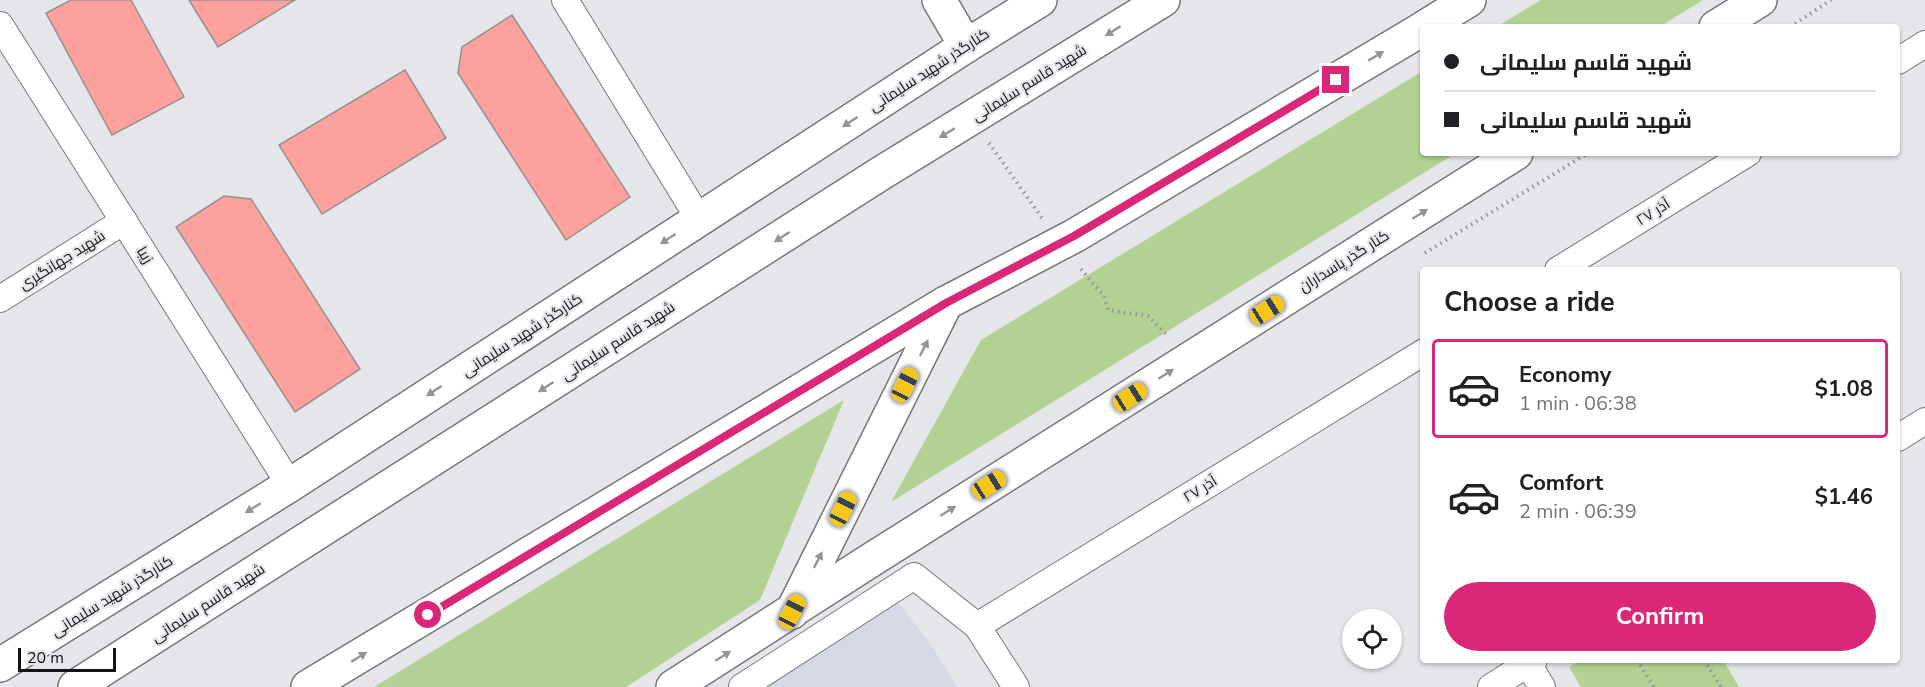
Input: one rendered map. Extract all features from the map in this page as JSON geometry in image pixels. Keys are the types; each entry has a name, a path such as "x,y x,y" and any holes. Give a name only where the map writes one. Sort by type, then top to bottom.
{"main road":[{"path":"939,0 966,46"},
{"name":"کنارگذر شهید سلیمانی","path":"0,665 290,485 1040,0"},
{"name":"شهید قاسم سلیمانی","path":"75,687 883,172 1162,0"},
{"path":"1429,24 1468,0"},
{"path":"1721,24 1760,0"},
{"path":"308,687 946,303 1074,236 1420,29"},
{"name":"کنار گذر پاسداران","path":"792,612 1511,156"},
{"path":"673,687 792,612 946,303"}],"street":[{"path":"565,0 699,219"},
{"name":"زیبا","path":"0,25 290,485"},
{"path":"1900,60 1925,44"},
{"name":"آذر ۲۷","path":"1563,267 1743,156"},
{"name":"شهید جهانگیری","path":"0,299 124,221"},
{"name":"آذر ۲۷","path":"977,626 1420,354"},
{"path":"1900,437 1925,421"},
{"path":"742,687 914,576 977,626 1016,687"},
{"path":"1491,687 1529,663"},
{"path":"1531,663 1542,687"}],"path":[{"path":"1795,24 1831,0"},
{"path":"1638,663 1654,687"},
{"path":"1706,663 1721,687"}],"shaded area":[{"path":"886,588 928,640 957,687 734,687"}],"green space":[{"path":"1541,0 1703,0 1664,24 1501,24"},
{"path":"1420,73 1420,156 1451,156 891,502 981,340"},
{"path":"844,400 760,600 626,687 374,687"},
{"path":"1576,663 1725,663 1739,687 1581,687 1569,667"}],"building":[{"path":"71,0 131,0 184,97 112,135 46,13"},
{"path":"189,0 295,0 218,47"},
{"path":"512,15 630,197 566,240 458,73 462,47"},
{"path":"405,70 446,138 322,214 279,145"},
{"path":"224,196 251,199 360,369 295,412 176,227"}],"route":[{"path":"428,615 946,303 1074,236 1336,80"}]}
